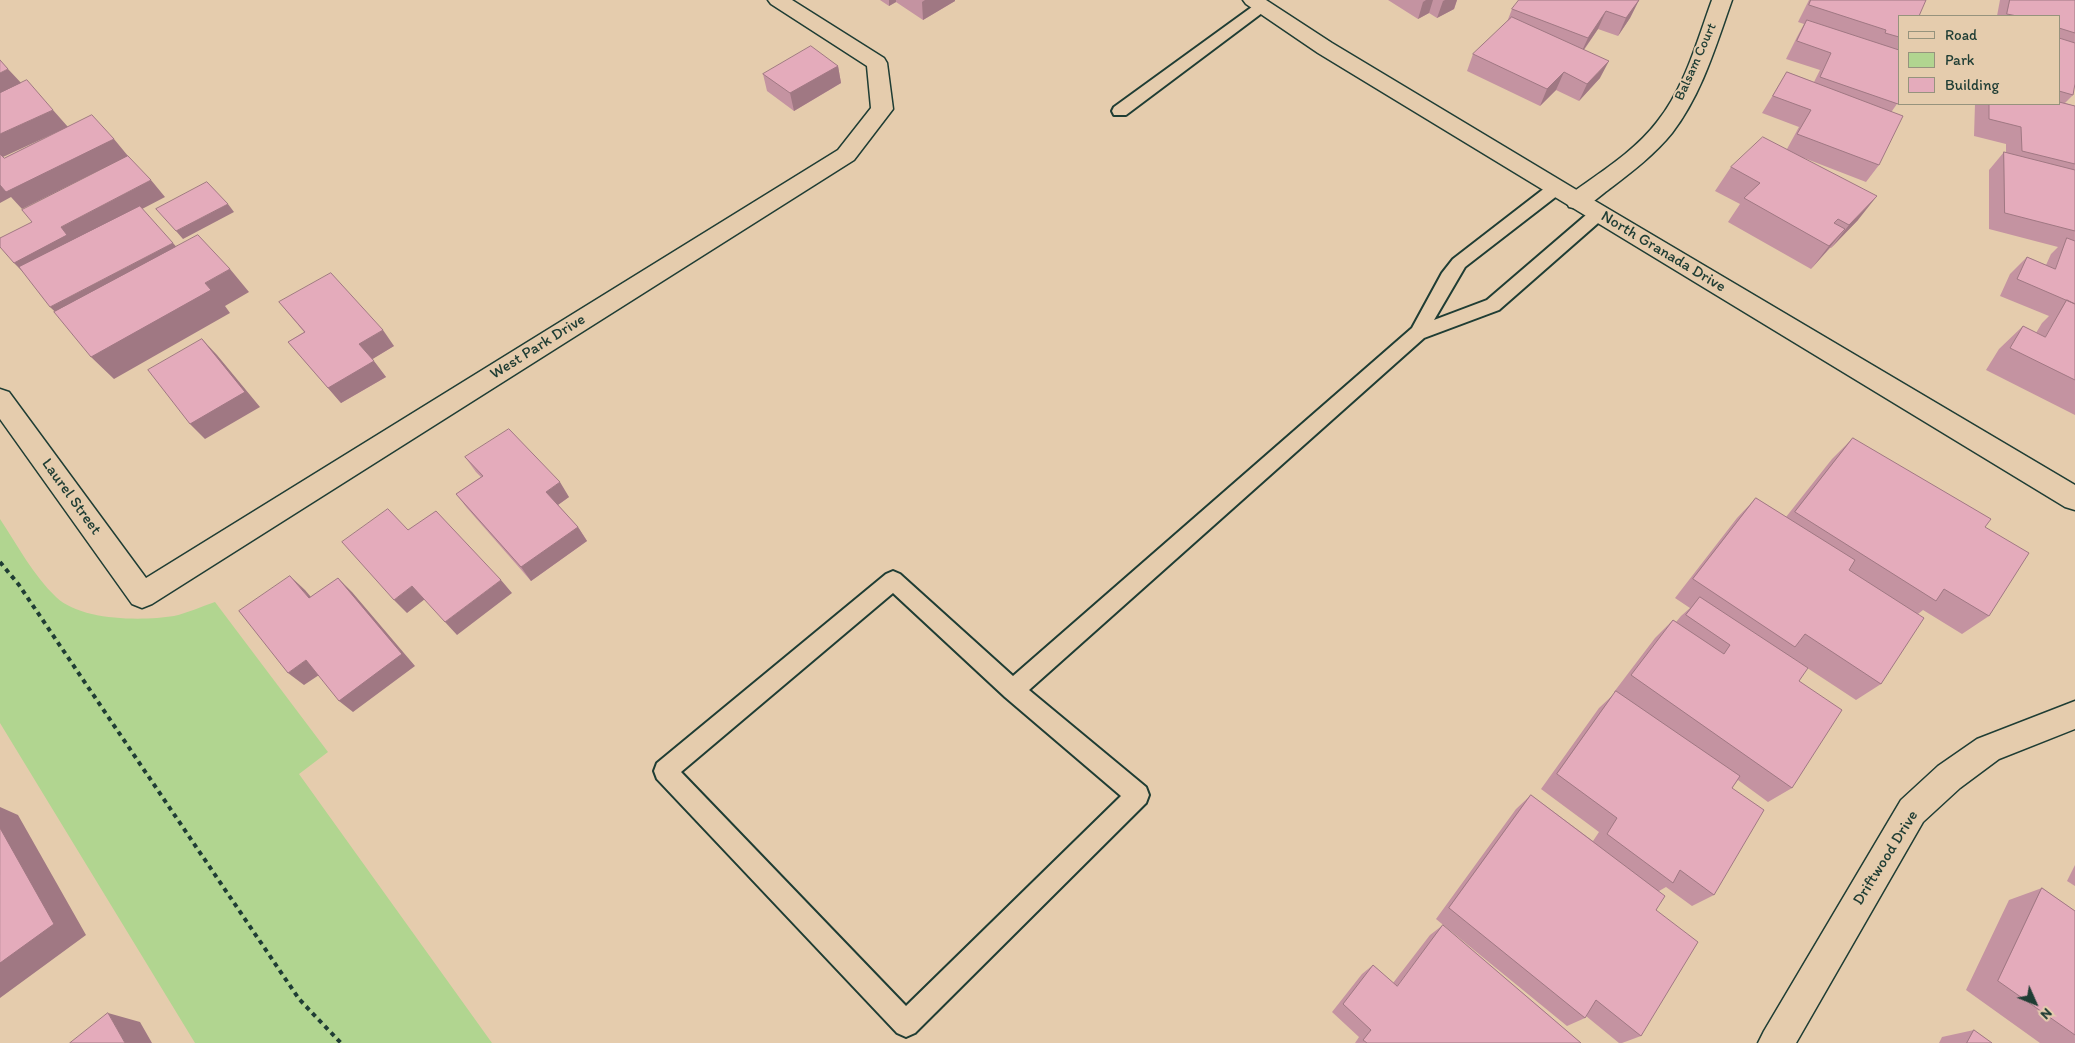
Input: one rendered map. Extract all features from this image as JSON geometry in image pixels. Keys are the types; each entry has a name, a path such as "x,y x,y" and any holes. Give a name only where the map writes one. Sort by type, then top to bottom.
{"street":[{"name":"West Park Drive","path":"142,595 846,155 882,109 877,63 778,0"},
{"name":"Balsam Court","path":"1577,201 1636,158 1664,126 1686,91 1722,0"},
{"name":"North Granada Drive","path":"1257,4 1577,201 2075,499"},
{"name":"Laurel Street","path":"0,399 142,595"},
{"name":"Driftwood Drive","path":"1776,1043 1912,811 1949,777 1988,749 2075,715"}],"lane":[{"path":"1120,112 1257,4"},
{"path":"1013,690 1418,333 1448,278 1459,263 1556,188"},
{"path":"1418,333 1493,305 1599,214"},
{"path":"893,580 1013,690 1138,795 906,1024 664,771 893,580"}],"path":[{"path":"0,562 19,585 299,999 341,1043"}],"green space":[{"path":"0,519 33,570 48,588 67,605 80,611 129,619 161,618 179,615 215,602 328,752 299,774 492,1043 195,1043 0,723"}],"building":[{"path":"1519,0 1639,0 1626,18 1606,11 1588,38 1512,9"},
{"path":"1811,0 1926,0 1919,15 1898,15 1898,37 1885,33 1886,30 1809,5"},
{"path":"2010,0 2075,0 2075,33 2060,28 2060,15 2007,14"},
{"path":"1512,17 1609,61 1587,84 1564,72 1547,89 1473,54"},
{"path":"1807,20 1898,50 1898,104 1820,77 1831,53 1797,41"},
{"path":"2060,38 2075,43 2075,84 2073,95 2060,91"},
{"path":"811,46 838,66 790,93 763,74"},
{"path":"0,60 8,69 0,73"},
{"path":"1787,72 1903,116 1879,165 1797,134 1811,110 1773,96"},
{"path":"27,80 53,110 0,134 0,93"},
{"path":"2060,102 2075,106 2075,164 2022,151 2021,127 1989,119 1989,105 2060,105"},
{"path":"92,115 114,139 6,192 0,185 0,154 4,158"},
{"path":"1763,137 1877,196 1849,225 1838,219 1834,223 1845,229 1829,246 1744,198 1760,183 1731,167"},
{"path":"2004,152 2075,170 2075,231 2005,213"},
{"path":"128,156 151,180 61,227 67,235 14,263 0,247 0,238 32,222 22,210"},
{"path":"207,182 228,204 176,231 156,209"},
{"path":"140,206 173,243 50,307 19,267"},
{"path":"198,235 230,269 205,283 211,290 91,357 54,312"},
{"path":"2067,238 2075,241 2075,304 2017,279 2027,257 2055,269"},
{"path":"331,273 383,330 359,344 374,361 328,388 288,342 305,332 279,302"},
{"path":"2067,300 2075,304 2075,380 2010,348 2023,326 2045,337"},
{"path":"202,339 245,392 190,424 148,370"},
{"path":"509,429 560,482 546,492 578,527 521,567 456,494 483,476 465,457"},
{"path":"1853,438 1991,519 1985,527 2029,553 1989,616 1944,589 1936,601 1795,512"},
{"path":"1756,498 1855,560 1849,570 1924,618 1881,684 1805,634 1795,647 1693,579"},
{"path":"388,509 408,530 436,511 501,580 445,622 412,586 394,600 342,542"},
{"path":"290,576 309,598 338,578 402,654 339,701 306,660 288,673 239,611"},
{"path":"1700,597 1808,668 1799,681 1842,710 1792,788 1631,675 1673,620 1724,654 1730,645 1686,615"},
{"path":"1616,691 1740,776 1732,788 1764,810 1714,895 1680,870 1673,883 1607,834 1617,818 1557,774"},
{"path":"1531,795 1665,896 1656,910 1698,942 1641,1036 1596,1000 1585,1018 1449,908"},
{"path":"0,828 54,924 0,963"},
{"path":"2042,888 2075,911 2075,1035 1998,981"},
{"path":"1443,925 1581,1043 1367,1043 1363,1040 1371,1030 1343,1004 1373,965 1397,986"},
{"path":"108,1013 125,1043 70,1043"},
{"path":"1974,1030 1992,1043 1967,1043"}]}
